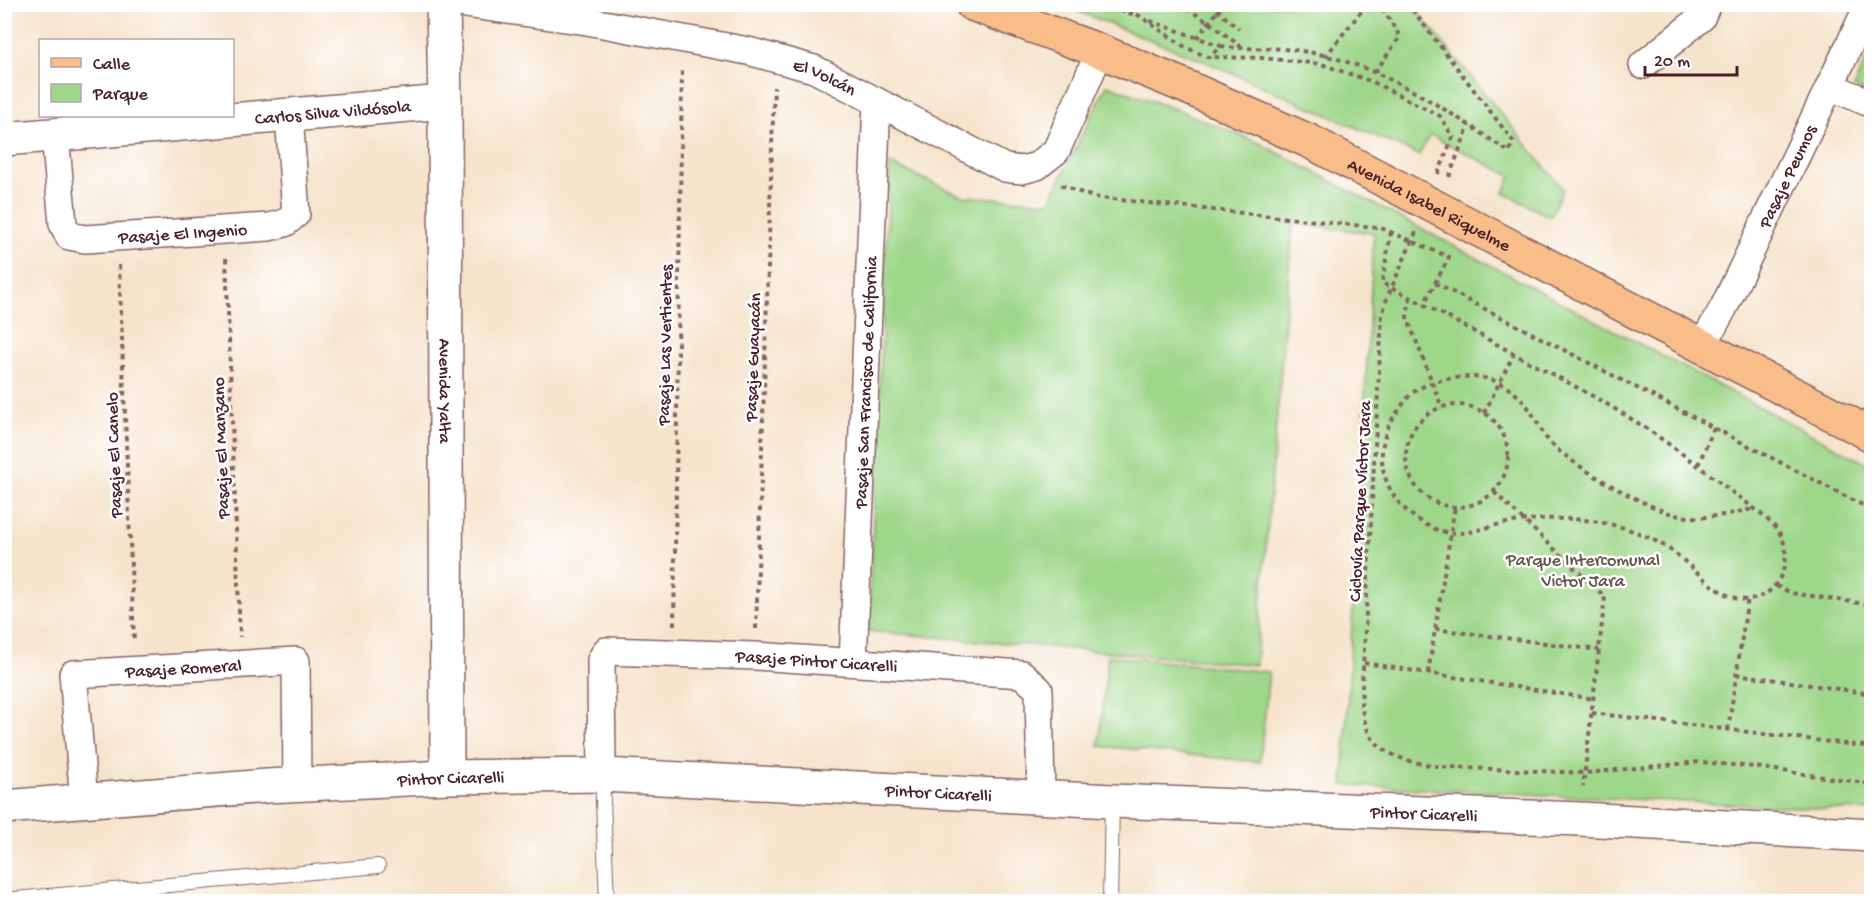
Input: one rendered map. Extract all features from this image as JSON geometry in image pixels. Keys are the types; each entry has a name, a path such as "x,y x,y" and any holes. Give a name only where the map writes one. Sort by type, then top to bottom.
{"main road":[{"name":"Avenida Isabel Riquelme","path":"972,4 1100,51 1310,141 1870,431"}],"street":[{"name":"Avenida Yalta","path":"443,4 446,102 447,777"},
{"name":"El Volcán","path":"465,4 587,21 776,58 814,69 1005,168 1022,170 1037,166"},
{"path":"1643,65 1701,18 1707,4"},
{"name":"Pasaje Peumos","path":"1702,346 1724,307 1869,10"},
{"path":"1037,166 1056,151 1100,51"},
{"path":"1830,86 1872,104"},
{"name":"Carlos Silva Vildósola","path":"4,139 446,102"},
{"name":"Pasaje San Francisco de California","path":"853,662 877,102"},
{"name":"Pasaje El Ingenio","path":"55,134 63,224 69,236 85,239 269,227 285,223 296,214 289,115"},
{"name":"Pasaje Pintor Cicarelli","path":"602,775 602,660 606,651 755,656 1022,674 1039,690 1041,797"},
{"name":"Pasaje Romeral","path":"84,800 73,674 296,661 297,785"},
{"name":"Pintor Cicarelli","path":"4,807 195,790 447,777 602,775 1112,801 1580,819 1872,835"}],"lane":[{"path":"602,775 607,902"},
{"path":"1110,902 1112,801"},
{"path":"4,900 378,866"}],"path":[{"path":"1104,4 1221,46 1245,50 1294,50 1376,72 1449,111 1509,152 1514,141 1408,4"},
{"name":"Ciclovía Parque Víctor Jara","path":"1122,4 1185,47 1208,57 1262,58 1321,64 1373,82 1440,116 1453,137 1382,316 1361,705 1369,733 1383,750 1421,765 1585,773 1699,762 1755,767 1872,784"},
{"path":"1179,4 1209,22 1245,50"},
{"path":"1210,4 1239,29"},
{"path":"1197,38 1223,4"},
{"path":"1324,57 1367,4"},
{"path":"1376,72 1400,37 1380,4"},
{"name":"Pasaje Las Vertientes","path":"674,653 682,38"},
{"path":"1208,57 1221,46"},
{"name":"Pasaje Guayacán","path":"755,656 776,58"},
{"path":"1037,166 1061,185 1093,197 1381,228 1449,257 1424,304"},
{"name":"Pasaje El Manzano","path":"225,230 242,665"},
{"path":"1391,232 1382,283 1615,408 1669,443 1698,465 1777,528 1785,542 1783,572 1776,586 1759,597 1737,599 1717,589 1668,548 1639,532 1600,523 1565,519 1524,520 1474,531 1451,532 1432,529 1406,511 1385,484 1382,457 1387,425 1410,395 1445,379 1479,377 1509,387 1530,409 1548,440 1578,465 1631,497 1679,516 1711,518 1753,509"},
{"name":"Pasaje El Canelo","path":"118,237 136,671"},
{"path":"1435,283 1872,510"},
{"path":"1410,297 1407,317 1442,408"},
{"path":"1484,413 1514,354"},
{"path":"1459,405 1475,408 1484,413 1501,430 1507,446 1508,462 1504,478 1494,492 1480,502 1464,507 1447,506 1431,500 1418,489 1410,475 1406,459 1408,442 1415,427 1427,415 1442,408 1459,405"},
{"path":"1698,465 1714,428"},
{"path":"1494,492 1605,597 1580,819"},
{"path":"1428,673 1455,506"},
{"path":"1776,586 1791,592 1872,605"},
{"path":"1728,730 1748,598"},
{"path":"1435,629 1599,650"},
{"path":"1364,663 1594,699"},
{"path":"1736,674 1872,694"},
{"path":"1592,713 1872,747"}],"green space":[{"path":"1061,5 1412,5 1563,189 1550,217 1504,193 1511,176 1430,135 1419,155 1204,61"},
{"path":"1871,47 1871,95 1854,87"},
{"name":"Parque Intercomunal Victor Jara","path":"1107,85 1178,110 1259,143 1871,466 1871,811 1343,785 1374,233 1293,224 1256,665 868,631 890,164 962,196 1049,202"},
{"path":"1108,656 1269,672 1260,762 1099,746"}]}
